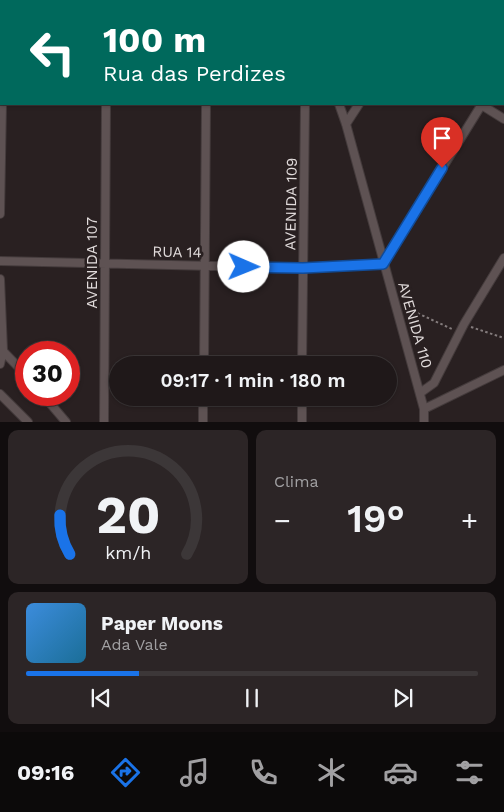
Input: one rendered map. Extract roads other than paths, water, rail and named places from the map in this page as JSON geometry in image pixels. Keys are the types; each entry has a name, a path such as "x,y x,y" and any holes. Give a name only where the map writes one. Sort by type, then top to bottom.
{"street":[{"path":"0,214 2,105"},
{"name":"AVENIDA 107","path":"104,422 106,105"},
{"path":"204,356 206,105"},
{"name":"AVENIDA 109","path":"302,356 305,105"},
{"name":"AVENIDA 110","path":"339,105 383,264 396,302 424,409 424,422"},
{"path":"346,124 358,105"},
{"path":"383,264 480,105"},
{"path":"483,105 504,119"},
{"path":"420,393 434,383 464,324 504,258"},
{"name":"RUA 14","path":"0,261 106,265 303,268 383,264"},
{"path":"0,279 0,364"},
{"path":"1,349 15,364"},
{"path":"424,409 504,370"},
{"path":"0,394 28,422"},
{"path":"52,406 66,422"},
{"path":"203,406 203,422"},
{"path":"302,406 302,422"}]}
